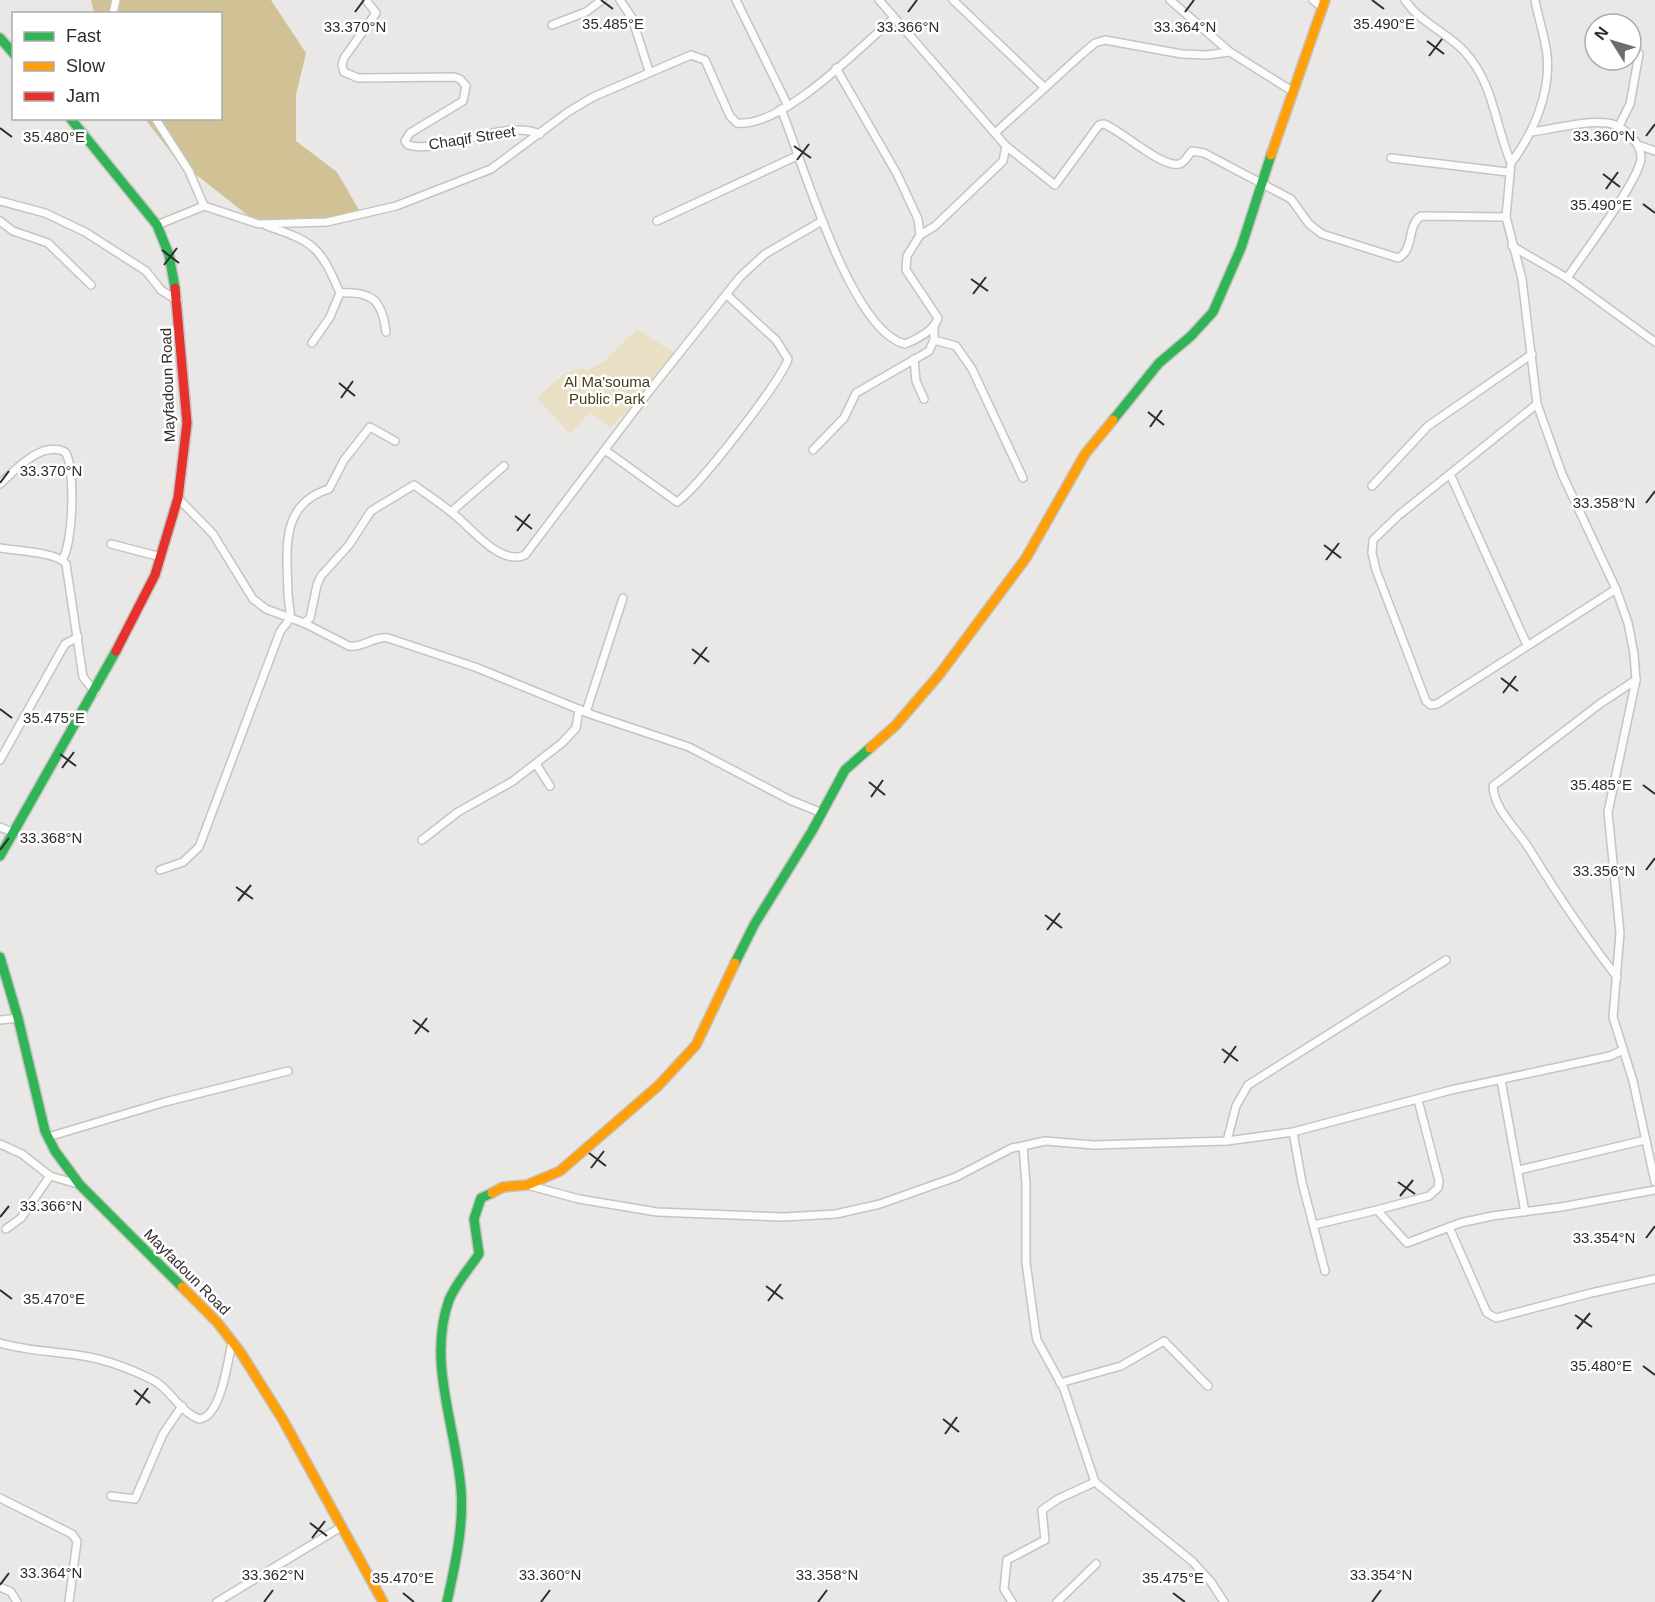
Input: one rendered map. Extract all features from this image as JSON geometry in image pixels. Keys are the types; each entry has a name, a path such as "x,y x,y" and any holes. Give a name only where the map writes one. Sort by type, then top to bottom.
{"street":[{"name":"Chaqif Street","path":"366,0 376,13 344,58 342,65 344,72 358,78 453,77 460,79 466,86 463,101 410,133 405,141 408,145 438,144 519,130 540,134"},
{"path":"552,25 586,12 602,0"},
{"path":"620,0 632,18 649,71"},
{"path":"736,0 785,108 822,221 851,286 891,336 905,344 934,326"},
{"path":"879,0 1006,146 1056,185 1100,125 1104,124 1169,162 1180,164 1192,151 1198,150 1291,199 1309,224 1322,234 1394,258 1405,254 1414,223 1421,216 1506,217"},
{"path":"953,0 1044,87"},
{"path":"1170,0 1230,52 1292,91"},
{"path":"447,1602 461,1493 444,1396 442,1362 445,1319 453,1292 479,1254 474,1219 481,1198 503,1187 527,1185 560,1172 657,1086 696,1045 754,925 822,813 845,770 895,726 990,609 1026,558 1085,454 1159,363 1191,336 1213,312 1232,272 1263,185 1292,91 1323,3 1313,0"},
{"path":"1405,0 1419,16 1465,52 1480,72 1497,113 1510,163"},
{"path":"1535,0 1547,66 1539,108 1531,132 1510,163 1506,217 1522,279 1537,404 1562,474 1616,589 1628,622 1636,680 1608,812 1619,909 1613,1017 1633,1081 1655,1182"},
{"path":"540,134 587,100 649,71 697,55 707,64 730,116 737,123 745,123 785,108 894,18"},
{"path":"0,38 12,52"},
{"path":"995,133 1044,87 1101,40 1182,54 1207,55 1230,52"},
{"path":"836,68 897,174 918,219 920,235"},
{"path":"1618,126 1630,104 1636,72"},
{"name":"Mayfadoun Road","path":"0,856 95,692 133,621 161,557 178,498 187,423 178,301 169,255 157,225 72,120"},
{"path":"155,120 189,171 204,206 157,225"},
{"path":"1531,132 1600,122 1618,126 1638,145 1655,151"},
{"name":"Chaqif Street","path":"204,206 259,224 327,222 363,216 404,204 491,169 540,134"},
{"path":"1567,278 1640,164 1641,154 1638,145"},
{"path":"813,450 844,418 856,393 929,351 934,340 934,326 938,318 935,310 906,270 907,256 920,235 935,226 1003,161 1006,146"},
{"path":"657,221 799,155"},
{"path":"1391,158 1508,172"},
{"path":"0,201 45,213 85,232 140,266 161,290 178,301"},
{"path":"0,221 14,231 48,243 91,285"},
{"path":"304,623 310,618 316,585 321,576 349,545 371,511 414,485 451,512 491,546 509,556 519,558 537,543 650,390 757,261 790,238 822,221"},
{"path":"259,224 301,238 318,249 340,293 330,317 312,343"},
{"path":"1512,246 1567,278 1655,342"},
{"path":"340,293 359,292 375,300 382,312 386,332"},
{"path":"605,450 677,502 715,460 760,402 788,359 786,352 776,340 728,296"},
{"path":"934,340 956,346 972,369 1023,477"},
{"path":"1372,486 1428,426 1532,354"},
{"path":"914,358 916,381 924,399"},
{"path":"1537,404 1376,535 1372,546 1376,570 1426,701 1431,705 1437,704 1616,589"},
{"path":"160,870 183,862 199,847 279,632 290,618 288,541 292,519 300,504 308,497 329,489 344,460 370,427 395,441"},
{"path":"0,484 33,457 53,450 65,452 68,456 70,479 70,529 69,549 62,560"},
{"path":"451,512 504,466"},
{"path":"1450,474 1527,645"},
{"path":"178,498 213,534 253,599 266,609 304,623 349,646 357,647 379,637 388,638 475,668 582,711 689,747 790,800 822,813"},
{"path":"111,544 161,557"},
{"path":"0,548 62,560 70,574 83,677 95,692"},
{"path":"422,840 458,812 513,782 576,728 623,598"},
{"path":"0,760 65,644 78,637"},
{"path":"1617,977 1549,885 1530,849 1498,804 1493,786 1601,703 1636,680"},
{"path":"536,764 550,786"},
{"path":"0,827 12,832"},
{"name":"Mayfadoun Road","path":"0,957 48,1137 55,1151 80,1185 198,1302 232,1342 283,1420 382,1602"},
{"path":"1227,1141 1236,1106 1248,1085 1446,960"},
{"path":"0,1020 18,1018"},
{"path":"527,1185 579,1199 657,1212 773,1217 825,1215 880,1204 956,1177 1012,1148 1045,1141 1094,1145 1227,1141 1293,1132 1451,1090 1610,1056 1623,1050"},
{"path":"48,1137 165,1102 288,1071"},
{"path":"1501,1080 1525,1212"},
{"path":"1314,1225 1429,1196 1438,1188 1439,1181 1418,1100"},
{"path":"1293,1132 1325,1271"},
{"path":"1519,1170 1645,1140"},
{"path":"0,1144 22,1155 50,1176 80,1185"},
{"path":"1023,1146 1026,1184 1026,1262 1037,1340 1060,1383 1095,1482 1193,1562 1211,1582 1224,1602"},
{"path":"6,1229 21,1218 50,1176"},
{"path":"1377,1210 1405,1242 1492,1216 1655,1190"},
{"path":"1449,1227 1487,1313 1496,1318 1591,1293 1655,1280"},
{"path":"1060,1383 1121,1366 1164,1341 1208,1386"},
{"path":"0,1343 42,1352 87,1356 149,1378 165,1387 182,1406 199,1419 209,1415 223,1387 232,1342"},
{"path":"111,1496 135,1499 163,1434 182,1406"},
{"path":"1012,1602 1004,1589 1008,1560 1045,1540 1042,1510 1058,1499 1095,1482"},
{"path":"0,1498 72,1533 77,1541 69,1602"},
{"path":"217,1602 341,1527"},
{"path":"1057,1602 1096,1564"},
{"path":"0,1587 11,1592 17,1602"}],"green space":[{"name":"Al Ma'souma Public Park","path":"637,329 676,354 645,392 610,428 590,412 570,434 537,398 567,373 580,369 588,370 605,361"}],"shaded area":[{"path":"91,0 271,0 306,53 296,95 296,141 337,172 363,217 259,224 176,159 146,120 222,120 222,12 94,12"}],"traffic: fast":[{"path":"0,38 12,52"},
{"path":"72,120 157,225 169,255 175,288"},
{"path":"1113,420 1159,363 1191,336 1213,312 1241,248 1271,155"},
{"path":"0,856 116,651"},
{"path":"735,963 754,925 812,831 845,770 870,748"},
{"path":"0,957 18,1018 45,1131 55,1151 80,1185 182,1287"},
{"path":"447,1602 458,1546 462,1503 442,1371 443,1323 452,1294 479,1254 474,1219 481,1198 492,1193"}],"traffic: slow":[{"path":"1271,155 1325,0"},
{"path":"870,748 895,726 939,675 1026,558 1085,454 1113,420"},
{"path":"492,1193 503,1187 527,1185 560,1171 658,1086 696,1045 735,963"},
{"path":"182,1287 217,1322 241,1353 283,1420 383,1602"}],"traffic: jam":[{"path":"116,651 155,575 178,498 187,423 175,288"}]}
